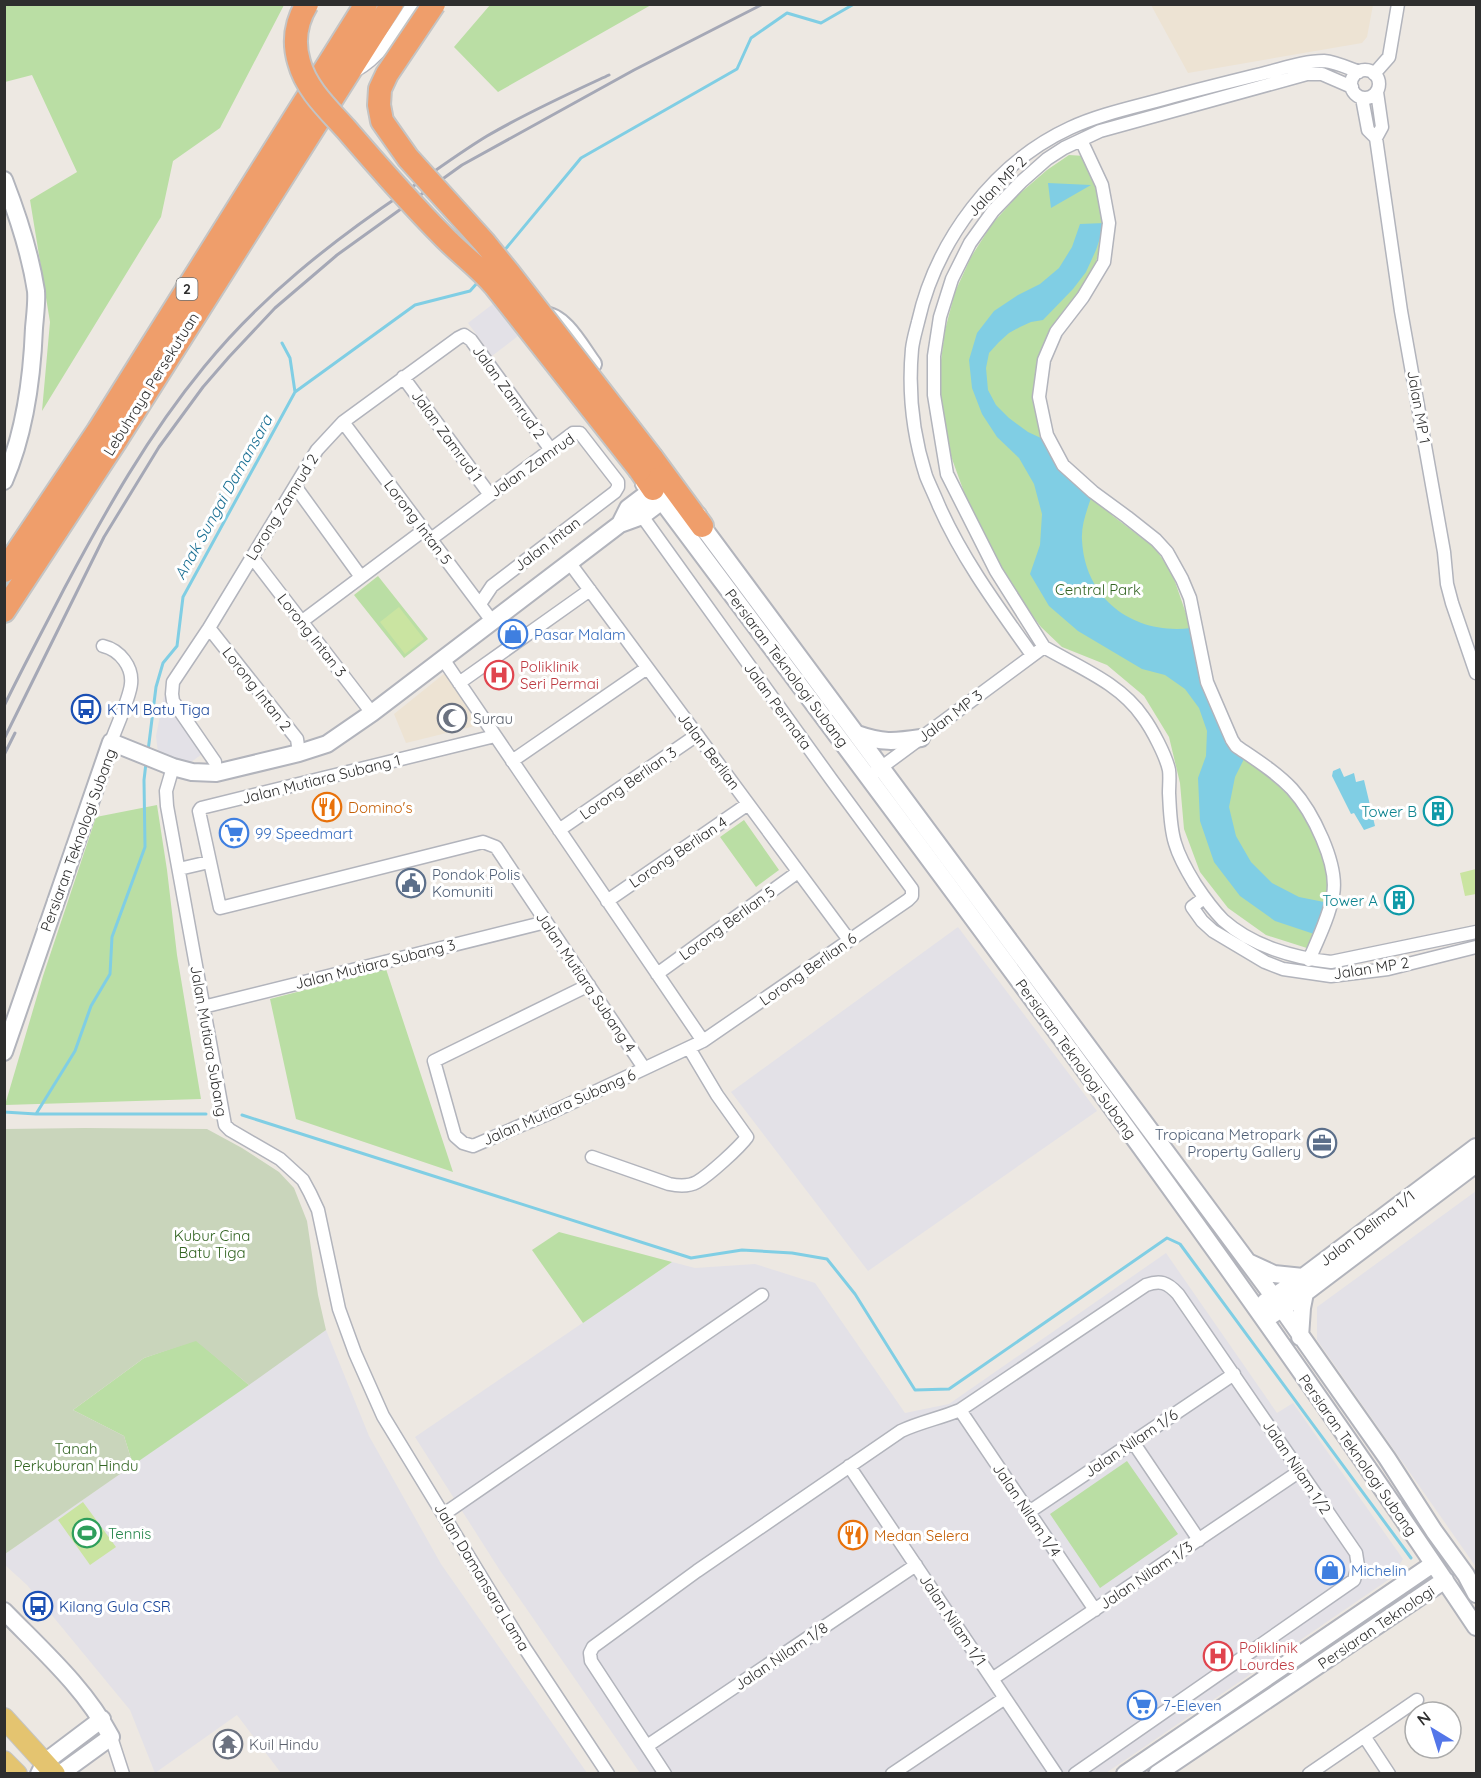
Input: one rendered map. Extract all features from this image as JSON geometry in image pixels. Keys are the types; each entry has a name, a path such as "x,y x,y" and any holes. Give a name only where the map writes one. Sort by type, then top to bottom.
{"highway":[{"path":"307,4 297,27 295,45 307,82 317,97 435,227 480,268 635,473 658,495"},
{"name":"Lebuhraya Persekutuan","path":"4,571 98,431 366,4"},
{"name":"Lebuhraya Persekutuan","path":"4,611 115,442 392,4"},
{"path":"434,4 387,74 380,89 379,105 382,121 408,158 509,273 635,473 702,526"}],"main road":[{"path":"4,180 21,224 36,293 33,359 26,402 20,437 4,481"},
{"name":"Persiaran Teknologi Subang","path":"635,473 533,351 526,339 526,329 538,316 546,315 556,318 563,324 686,488 702,526 1277,1302 1388,1458 1434,1531 1466,1575 1476,1594"},
{"path":"635,473 635,512"},
{"name":"Persiaran Teknologi Subang","path":"4,1052 111,742 174,767 192,772 216,773 327,744 372,713 658,495 1073,1054 1261,1314 1420,1545 1442,1570 1474,1623"},
{"path":"739,604 753,594"},
{"path":"857,734 874,740 892,742 921,738"},
{"path":"1073,1054 1087,1044"},
{"name":"Jalan Delima 1/1","path":"1304,1285 1476,1147"},
{"name":"Jalan Delima 1/1","path":"1261,1314 1476,1164"},
{"path":"1247,1261 1304,1285 1300,1337"},
{"path":"1434,1531 1442,1570 1456,1570 1476,1594"},
{"path":"1407,1582 1419,1561 1420,1545"},
{"name":"Persiaran Teknologi","path":"1125,1773 1407,1582 1442,1570"},
{"name":"Persiaran Teknologi","path":"1157,1773 1422,1597 1442,1570"},
{"path":"1422,1597 1450,1604 1474,1623"},
{"path":"4,1611 54,1661 102,1719 111,1737 50,1770"},
{"path":"4,1718 50,1770"},
{"path":"50,1770 102,1719"},
{"path":"4,1761 17,1773"}],"street":[{"path":"348,75 374,58 392,38 413,4"},
{"path":"1374,74 1389,57 1398,4"},
{"name":"Jalan MP 2","path":"1032,655 980,580 948,526 927,478 914,429 910,385 912,346 921,308 935,271 954,233 979,200 1009,169 1035,148 1069,128 1094,118 1310,62 1327,61 1359,72"},
{"path":"1370,71 1379,82 1377,92 1371,97 1362,98 1355,94 1352,81 1359,72 1370,71"},
{"name":"Jalan MP 2","path":"1352,87 1322,74 1307,74 1086,137 1047,159 993,211 970,243 952,279 943,307 934,356 934,395 947,474 996,571 1044,647 1102,680 1126,697 1143,716 1154,734 1169,770 1170,816 1175,844 1186,870 1204,898 1223,920 1246,936 1274,950 1309,960 1331,962 1476,932"},
{"name":"Jalan MP 1","path":"1376,138 1383,127 1377,92"},
{"name":"Jalan MP 1","path":"1362,98 1368,130 1376,138 1401,311 1444,552 1447,584 1476,673"},
{"path":"1086,137 1102,184 1109,223 1104,262 1083,297 1056,332 1044,360 1039,397 1047,435 1064,465 1093,492 1156,540 1167,552 1190,598 1207,682 1232,740 1236,746 1291,788 1308,809 1328,850 1334,882 1325,922 1309,960"},
{"name":"Lorong Zamrud 2","path":"216,773 215,762 173,701 173,682 209,628 317,450 344,422 403,377 465,335"},
{"name":"Jalan Zamrud 2","path":"465,335 471,340 551,450"},
{"name":"Jalan Zamrud 1","path":"403,377 490,495"},
{"name":"Lorong Intan 5","path":"344,422 492,621"},
{"name":"Jalan Zamrud","path":"301,622 361,577 490,495 573,433 580,433 618,482 635,473"},
{"name":"Jalan Intan","path":"480,604 492,586 615,492 635,473"},
{"path":"295,486 361,577"},
{"name":"Jalan Permata","path":"635,512 912,889 912,896"},
{"name":"Lorong Intan 3","path":"252,557 372,713"},
{"name":"Jalan Berlian","path":"569,562 849,940"},
{"path":"459,683 590,590"},
{"name":"Lorong Intan 2","path":"209,628 297,740 299,753"},
{"path":"103,646 120,653 130,672 131,685 111,742"},
{"path":"1032,655 1044,647"},
{"name":"Jalan MP 3","path":"868,778 1032,655"},
{"path":"442,658 703,1041"},
{"path":"512,761 647,668"},
{"name":"Lorong Berlian 3","path":"559,830 697,735"},
{"name":"Jalan Mutiara Subang 1","path":"209,862 199,811 201,808 495,736"},
{"name":"Jalan Mutiara Subang","path":"174,767 166,791 167,806 225,1125 230,1131 280,1159 298,1175 310,1192 318,1210 339,1309 364,1374"},
{"name":"Lorong Berlian 4","path":"607,901 748,804"},
{"name":"Jalan Mutiara Subang 4","path":"209,862 220,908 483,842 496,847 645,1068"},
{"path":"179,869 209,862"},
{"name":"Lorong Berlian 5","path":"657,974 798,872"},
{"name":"Lorong Berlian 6","path":"703,1041 912,896"},
{"name":"Jalan MP 2","path":"1204,898 1192,907 1213,931 1265,962 1283,969 1331,976 1388,969 1476,947"},
{"name":"Jalan Mutiara Subang 3","path":"203,1007 546,922"},
{"path":"1420,960 1453,959 1476,955"},
{"name":"Jalan Mutiara Subang 6","path":"589,985 434,1061 455,1136 463,1143 473,1146 703,1041"},
{"path":"592,1157 669,1184 681,1186 696,1182 741,1145 747,1137 717,1095 689,1048"},
{"name":"Jalan Nilam 1/2","path":"960,1410 1136,1291 1157,1281 1178,1293 1356,1553 1358,1566 1354,1580 1075,1773"},
{"path":"444,1514 762,1295"},
{"name":"Jalan Damansara Lama","path":"364,1374 385,1419 524,1647 608,1773"},
{"name":"Jalan Nilam 1/6","path":"1029,1512 1234,1374"},
{"path":"665,1773 591,1661 590,1653 593,1647 697,1570 902,1431 960,1410"},
{"name":"Jalan Nilam 1/4","path":"960,1410 1095,1610"},
{"path":"1133,1442 1199,1540"},
{"name":"Jalan Nilam 1/1","path":"849,1466 1056,1773"},
{"name":"Jalan Nilam 1/3","path":"992,1679 1300,1472"},
{"name":"Jalan Nilam 1/8","path":"647,1746 916,1565"},
{"path":"892,1773 1005,1698"},
{"path":"1309,1773 1403,1710"},
{"path":"1364,1736 1389,1773"},
{"path":"111,1737 123,1773"}],"shaded area":[{"path":"1151,5 1373,5 1367,37 1362,43 1188,73"},
{"path":"493,304 518,336 492,356 468,323"},
{"path":"445,673 479,725 406,743 394,714"},
{"path":"164,696 202,754 190,763 182,763 158,753 156,736"},
{"path":"958,927 1097,1111 868,1271 731,1092"},
{"path":"1476,1191 1476,1567 1317,1340 1317,1307"},
{"path":"1166,1253 1277,1413 1293,1403 1403,1559 1391,1578 1106,1773 640,1773 499,1569 415,1437 672,1262 695,1268 755,1264 815,1283 905,1413 949,1404"},
{"path":"326,1330 369,1436 441,1564 587,1773 281,1773 237,1715 155,1773 130,1710 27,1585 5,1565 5,1554"}],"green space":[{"path":"5,4 284,5 220,128 173,161 161,217 42,411 50,322 30,200 77,172 32,75 5,82"},
{"path":"490,5 651,5 498,92 454,47"},
{"name":"Central Park","path":"1069,155 1085,156 1094,173 1106,224 1095,266 1080,294 1053,327 1040,354 1034,397 1043,439 1113,516 1155,548 1172,573 1191,628 1199,677 1211,704 1245,757 1283,790 1303,812 1321,849 1329,877 1329,903 1310,949 1266,935 1228,908 1200,872 1184,829 1180,783 1169,737 1144,696 1107,665 1062,647 1041,627 1006,581 973,517 947,445 941,407 940,368 945,330 955,292 971,257 992,224 1018,195"},
{"path":"378,576 428,639 404,658 354,595"},
{"path":"399,607 424,639 405,654 380,622"},
{"path":"157,805 177,955 201,1099 5,1105 43,976 96,817"},
{"path":"744,820 779,870 756,887 720,837"},
{"path":"1476,869 1476,894 1465,896 1460,873"},
{"path":"386,969 453,1172 296,1119 270,999"},
{"path":"5,1129 207,1129 279,1172 294,1188 307,1221 318,1295 326,1330 249,1385 196,1341 144,1358 73,1410 124,1436 133,1465 5,1554"},
{"path":"559,1232 672,1262 583,1323 532,1250"},
{"path":"196,1340 249,1385 133,1465 124,1436 73,1410 144,1358"},
{"path":"1127,1461 1178,1534 1100,1588 1050,1514"},
{"name":"Tennis","path":"83,1502 116,1547 90,1565 58,1520"}],"water":[{"path":"1048,183 1091,185 1051,208"},
{"path":"1105,223 1086,272 1073,289 1043,320 1031,322 1009,333 989,353 986,368 988,390 996,405 1028,432 1043,439 1092,495 1083,523 1082,540 1085,561 1092,580 1103,596 1116,609 1150,626 1170,629 1191,628 1199,677 1211,704 1245,757 1235,777 1229,807 1236,836 1251,862 1272,883 1299,897 1329,903 1317,935 1275,921 1240,896 1214,862 1200,821 1198,778 1206,756 1207,731 1199,708 1185,689 1165,675 1142,669 1078,631 1049,606 1030,574 1040,545 1042,514 1034,484 1019,458 997,437 982,414 972,388 969,360 977,333 994,311 1040,284 1059,268 1072,247 1080,224"},
{"path":"1340,768 1344,777 1354,773 1356,782 1364,780 1375,826 1364,830 1354,813 1351,814 1332,776 1333,771"}],"waterway":[{"path":"503,252 581,158 737,69 751,38 787,13 821,23 854,4"},
{"name":"Anak Sungai Damansara","path":"148,751 156,687 163,663 177,646 183,597 295,392 415,305 470,291 478,282"},
{"path":"282,343 290,358 295,392"},
{"name":"Anak Sungai Damansara","path":"36,1114 75,1051 91,1006 110,974 112,937 145,847 146,763"},
{"path":"4,1112 206,1114"},
{"path":"242,1115 691,1258 742,1250 792,1253 827,1259 855,1294 915,1390 949,1389 1167,1238 1180,1244 1411,1558"}],"railway":[{"path":"4,739 104,537 159,447 203,387 275,308 337,255 462,165 634,70 763,4"},
{"path":"4,706 79,560 128,475 164,420 204,367 249,318 273,294 324,251 456,156 517,119 609,75"},
{"path":"4,755 15,733"}],"place":[{"name":"Pasar Malam","path":"513,634"},
{"name":"Poliklinik Seri Permai","path":"499,675"},
{"name":"KTM Batu Tiga","path":"86,709"},
{"name":"Surau","path":"452,718"},
{"name":"Domino's","path":"327,807"},
{"name":"Tower B","path":"1438,811"},
{"name":"99 Speedmart","path":"234,833"},
{"name":"Pondok Polis Komuniti","path":"411,883"},
{"name":"Tower A","path":"1399,900"},
{"name":"Tropicana Metropark Property Gallery","path":"1322,1143"},
{"name":"Tennis","path":"87,1533"},
{"name":"Medan Selera","path":"853,1535"},
{"name":"Michelin","path":"1330,1570"},
{"name":"Kilang Gula CSR","path":"38,1606"},
{"name":"Poliklinik Lourdes","path":"1218,1656"},
{"name":"7-Eleven","path":"1142,1705"},
{"name":"Kuil Hindu","path":"228,1744"}],"park label":[{"name":"Kubur Cina Batu Tiga","path":"212,1244"},
{"name":"Tanah Perkuburan Hindu","path":"76,1456"}]}
